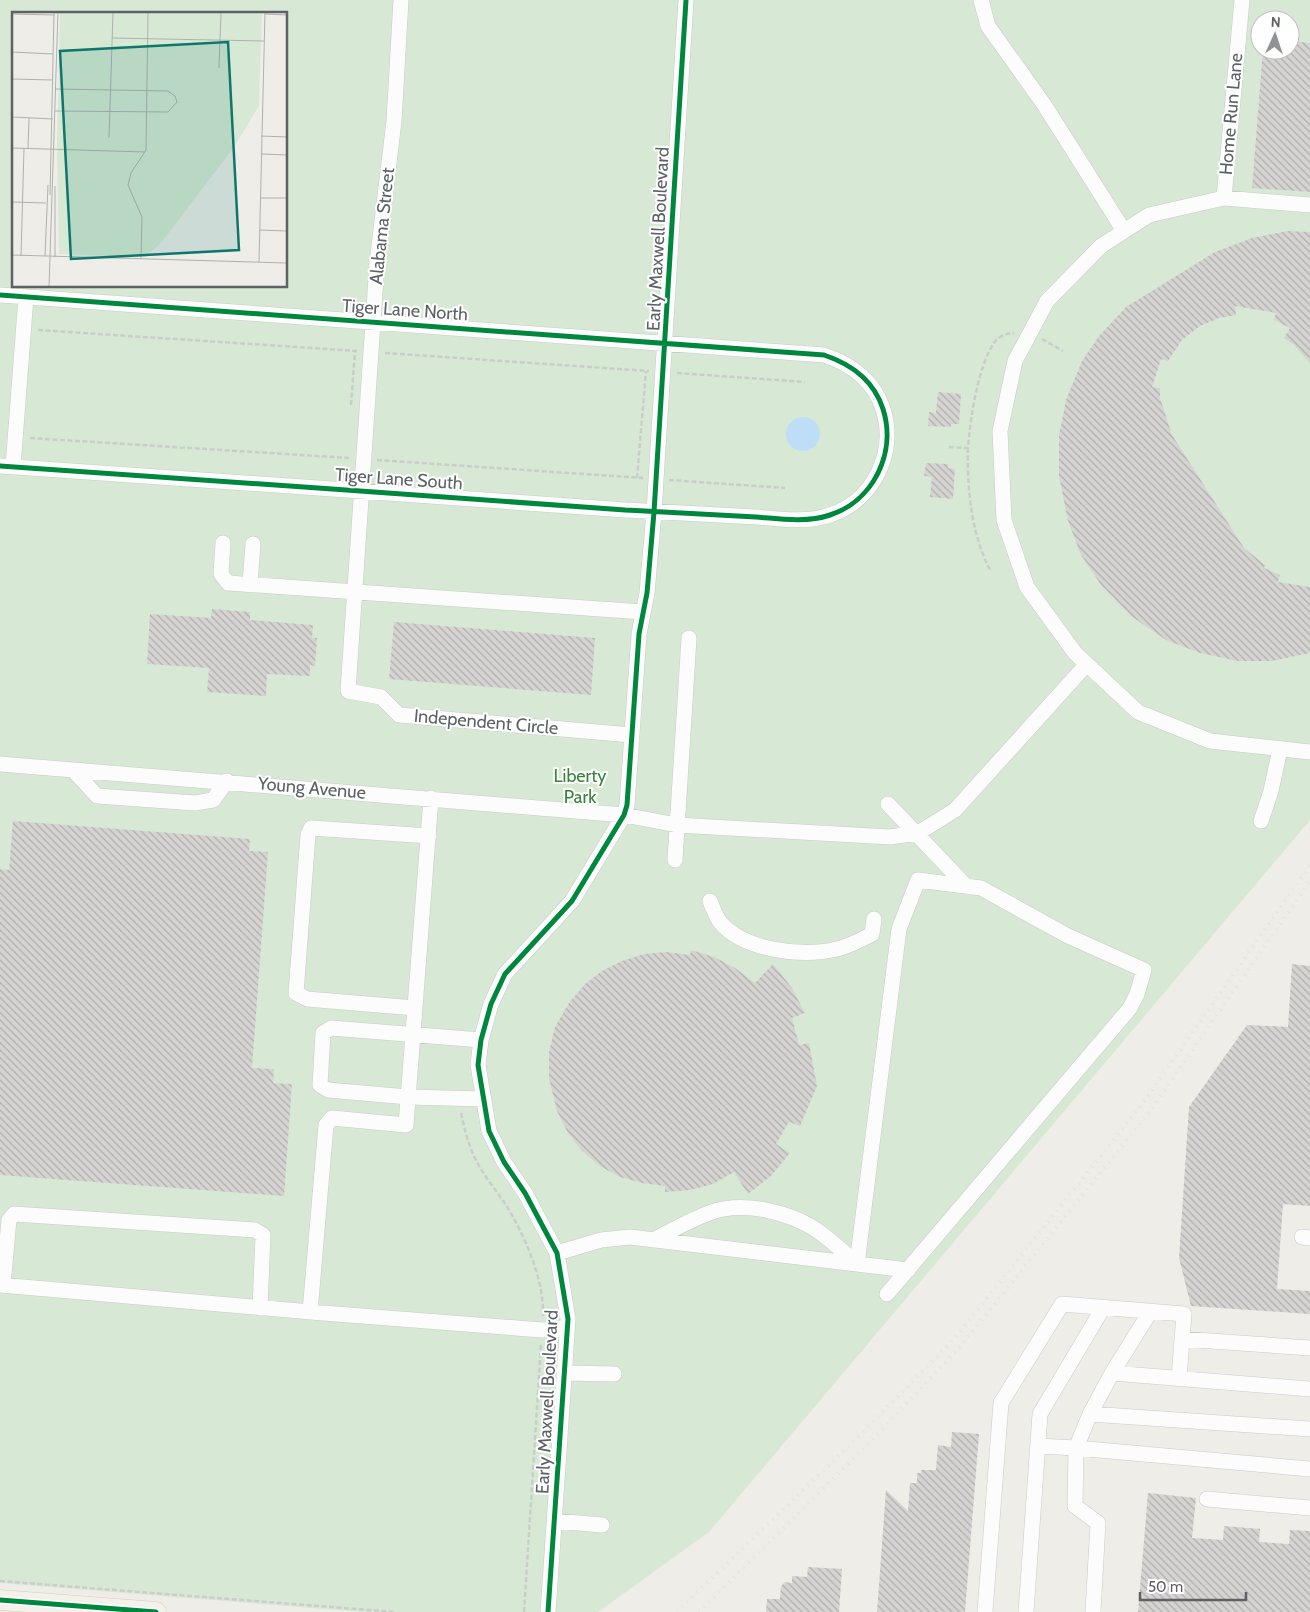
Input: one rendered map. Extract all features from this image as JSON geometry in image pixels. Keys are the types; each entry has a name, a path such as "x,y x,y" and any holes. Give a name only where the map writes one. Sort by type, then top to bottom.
{"main road":[{"path":"0,1600 156,1612"}],"street":[{"name":"Alabama Street","path":"348,691 377,263 394,121 401,0"},
{"name":"Early Maxwell Boulevard","path":"548,1612 566,1373 567,1328 558,1253 525,1192 504,1162 489,1130 478,1065 491,1004 505,974 572,901 624,815 627,806 639,634 654,512 686,0"},
{"path":"981,0 988,26 1045,106 1124,231"},
{"name":"Home Run Lane","path":"1224,198 1242,0"},
{"path":"1310,205 1224,198 1149,215 1101,246 1047,301 1016,361 1000,431 1004,520 1027,587 1076,653 1138,712 1210,741 1310,752"},
{"name":"Tiger Lane North","path":"0,295 807,352 840,360 866,380 883,409 887,425 887,442 878,474 858,500 829,516 796,519"},
{"path":"7,466 24,330 26,297"},
{"name":"Tiger Lane South","path":"7,466 654,512 796,519"},
{"path":"223,543 223,578 228,583 354,590 643,612"},
{"path":"250,584 253,544"},
{"path":"675,860 689,638"},
{"path":"918,833 955,810 1087,664"},
{"name":"Independent Circle","path":"348,691 381,698 399,715 632,735"},
{"path":"1261,821 1271,792 1280,748"},
{"name":"Young Avenue","path":"0,764 227,781 624,815 677,825 854,837 890,837 918,833"},
{"path":"73,770 97,796 195,804 213,800 227,781"},
{"path":"310,1312 326,1124 332,1118 406,1125 432,798"},
{"path":"888,804 968,887"},
{"path":"415,1008 307,998 296,993 308,835 311,828 428,836"},
{"path":"857,1264 899,929 918,880 981,888 1068,936 1144,970 1137,994 1130,1008 887,1294"},
{"path":"710,902 720,922 745,940 780,950 808,953 837,949 856,943 872,934 874,919"},
{"path":"482,1040 331,1028 323,1033 320,1085 328,1090 408,1097 484,1100"},
{"path":"653,1240 710,1213 738,1208 769,1211 799,1220 821,1233 857,1264"},
{"path":"260,1308 263,1235 255,1230 14,1214 9,1220 2,1285 260,1308 542,1330 567,1328"},
{"path":"558,1253 601,1240 630,1237 908,1270"},
{"path":"985,1612 1001,1403 1062,1304 1184,1314 1179,1378"},
{"path":"1026,1612 1040,1414 1103,1308"},
{"path":"1093,1612 1098,1523 1075,1506 1076,1448 1090,1414 1112,1373 1150,1312"},
{"path":"1182,1339 1310,1348"},
{"path":"566,1373 614,1374"},
{"path":"1112,1373 1310,1389"},
{"path":"1090,1414 1310,1429"},
{"path":"1038,1446 1310,1469"},
{"path":"1207,1499 1310,1508"},
{"path":"555,1521 602,1525"}],"path":[{"path":"24,330 805,382"},
{"path":"990,570 977,540 967,482 968,448 974,401 992,346 995,341 1008,333 1031,332 1062,351"},
{"path":"637,478 646,371"},
{"path":"25,438 786,488"},
{"path":"949,447 968,448"},
{"path":"460,1110 467,1141 478,1164 512,1214 531,1256 543,1305 524,1612"},
{"path":"0,1580 395,1612"}],"green space":[{"name":"Liberty Park","path":"0,0 1310,0 1310,820 709,1532 598,1612 361,1612 0,1583"}],"water":[{"path":"803,417 810,418 815,422 819,427 819,441 815,446 810,450 803,451 796,450 791,446 787,441 786,434 787,427 791,422 796,418"}],"building":[{"path":"1300,42 1310,43 1310,192 1252,188 1262,60 1300,60"},
{"path":"1287,231 1310,232 1310,363 1294,345 1284,338 1290,328 1274,320 1276,313 1235,306 1236,315 1219,318 1200,326 1182,340 1168,361 1161,359 1152,387 1160,388 1160,398 1172,435 1244,548 1265,565 1264,568 1280,575 1278,582 1310,587 1310,653 1272,661 1238,661 1200,653 1166,640 1131,616 1101,585 1081,555 1068,521 1059,476 1059,436 1066,400 1082,361 1099,336 1126,307 1215,252 1252,238"},
{"path":"938,392 961,394 959,424 951,424 951,427 928,426 929,412 936,413"},
{"path":"926,463 948,464 948,468 955,469 953,499 930,497 932,477 924,476"},
{"path":"212,609 250,612 250,620 313,625 312,638 317,638 315,666 310,665 310,676 267,674 266,696 207,692 209,668 147,664 150,614 211,618"},
{"path":"394,622 595,638 591,695 389,679"},
{"path":"13,821 250,839 249,851 268,852 252,1068 274,1069 273,1083 292,1084 284,1196 0,1175 0,869 9,870"},
{"path":"691,950 714,957 735,968 755,983 773,964 792,988 805,1013 792,1018 799,1045 809,1043 817,1086 800,1126 789,1122 776,1144 790,1153 771,1176 748,1194 734,1172 713,1184 690,1190 665,1192 665,1186 642,1183 620,1177 600,1166 582,1151 568,1133 557,1111 549,1078 549,1052 555,1027 569,1003 585,984 602,971 622,961 644,954 667,952 690,955"},
{"path":"1292,964 1310,966 1310,1206 1283,1204 1277,1289 1310,1291 1310,1314 1191,1306 1179,1258 1189,1107 1247,1025 1288,1027"},
{"path":"952,1432 979,1434 965,1612 877,1612 886,1490 908,1511 910,1483 917,1483 917,1473 921,1473 921,1470 936,1470 938,1445 951,1447"},
{"path":"1148,1493 1196,1498 1192,1538 1223,1540 1224,1526 1260,1529 1259,1542 1289,1544 1290,1530 1310,1531 1310,1612 1138,1612"},
{"path":"808,1567 842,1569 839,1612 766,1612 767,1599 780,1599 781,1586 785,1582 792,1583 792,1576 807,1577"}],"railway":[{"path":"677,1612 856,1439 954,1339 1144,1102 1310,865"},
{"path":"699,1612 863,1449 960,1347 1151,1110 1310,881"}],"cycle path":[{"path":"548,1612 568,1319 557,1253 525,1193 504,1162 489,1131 478,1065 481,1040 491,1004 505,974 572,901 624,815 627,805 639,634 647,593 654,512 686,0"},
{"path":"0,295 824,355 843,363 867,382 879,399 887,426 884,458 878,473 869,487 858,499 845,508 830,515 803,520 625,510 0,466"},
{"path":"0,1600 156,1612"}]}
